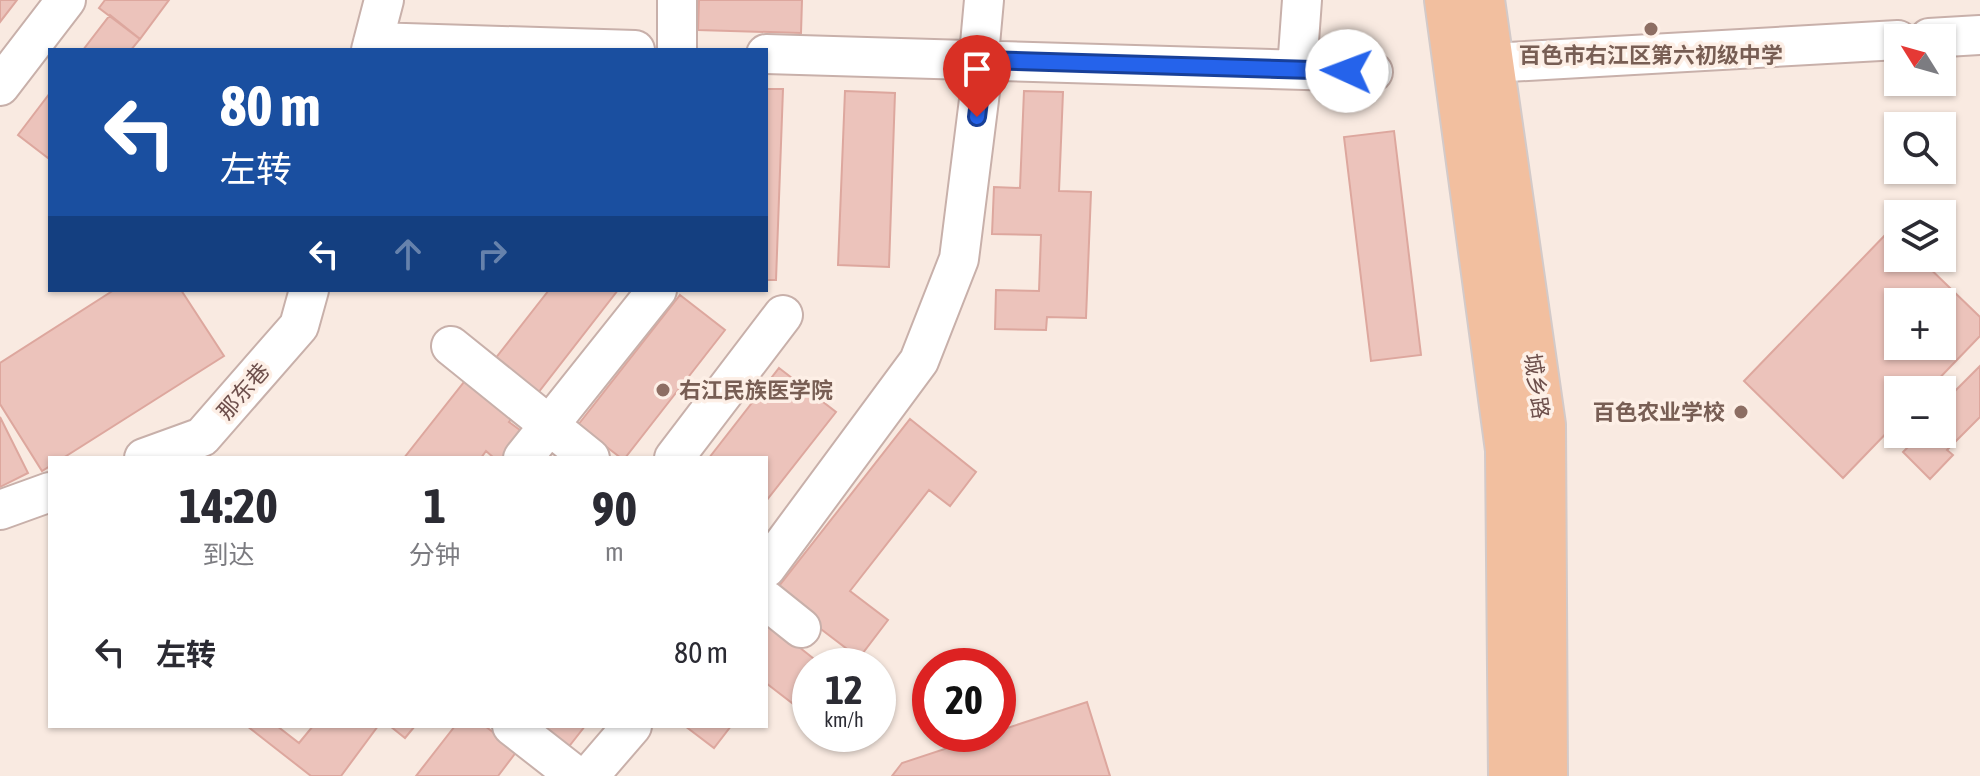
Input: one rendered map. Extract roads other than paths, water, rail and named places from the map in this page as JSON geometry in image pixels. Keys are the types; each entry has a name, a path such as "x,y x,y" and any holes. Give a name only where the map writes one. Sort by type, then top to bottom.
{"main road":[{"name":"城乡路","path":"1447,0 1508,450 1511,776"},
{"name":"城乡路","path":"1482,0 1543,425 1545,776"}],"street":[{"path":"0,86 66,0"},
{"path":"384,0 372,46 504,48"},
{"path":"677,0 677,48"},
{"path":"768,565 919,361 959,259 984,60 980,44 984,0"},
{"path":"1297,69 1302,0"},
{"path":"1956,36 1980,35"},
{"path":"1491,63 1884,41"},
{"path":"768,54 1373,72"},
{"name":"那东巷","path":"150,456 202,437 299,326 308,292"},
{"path":"525,456 655,292"},
{"path":"676,456 783,315"},
{"path":"451,346 588,456"},
{"path":"0,510 48,493"},
{"path":"768,602 801,628"},
{"path":"515,728 576,776"},
{"path":"589,776 630,728"}],"place":[{"name":"百色市右江区第六初级中学","path":"1651,29"},
{"name":"右江民族医学院","path":"663,390"},
{"name":"百色农业学校","path":"1741,412"}]}
